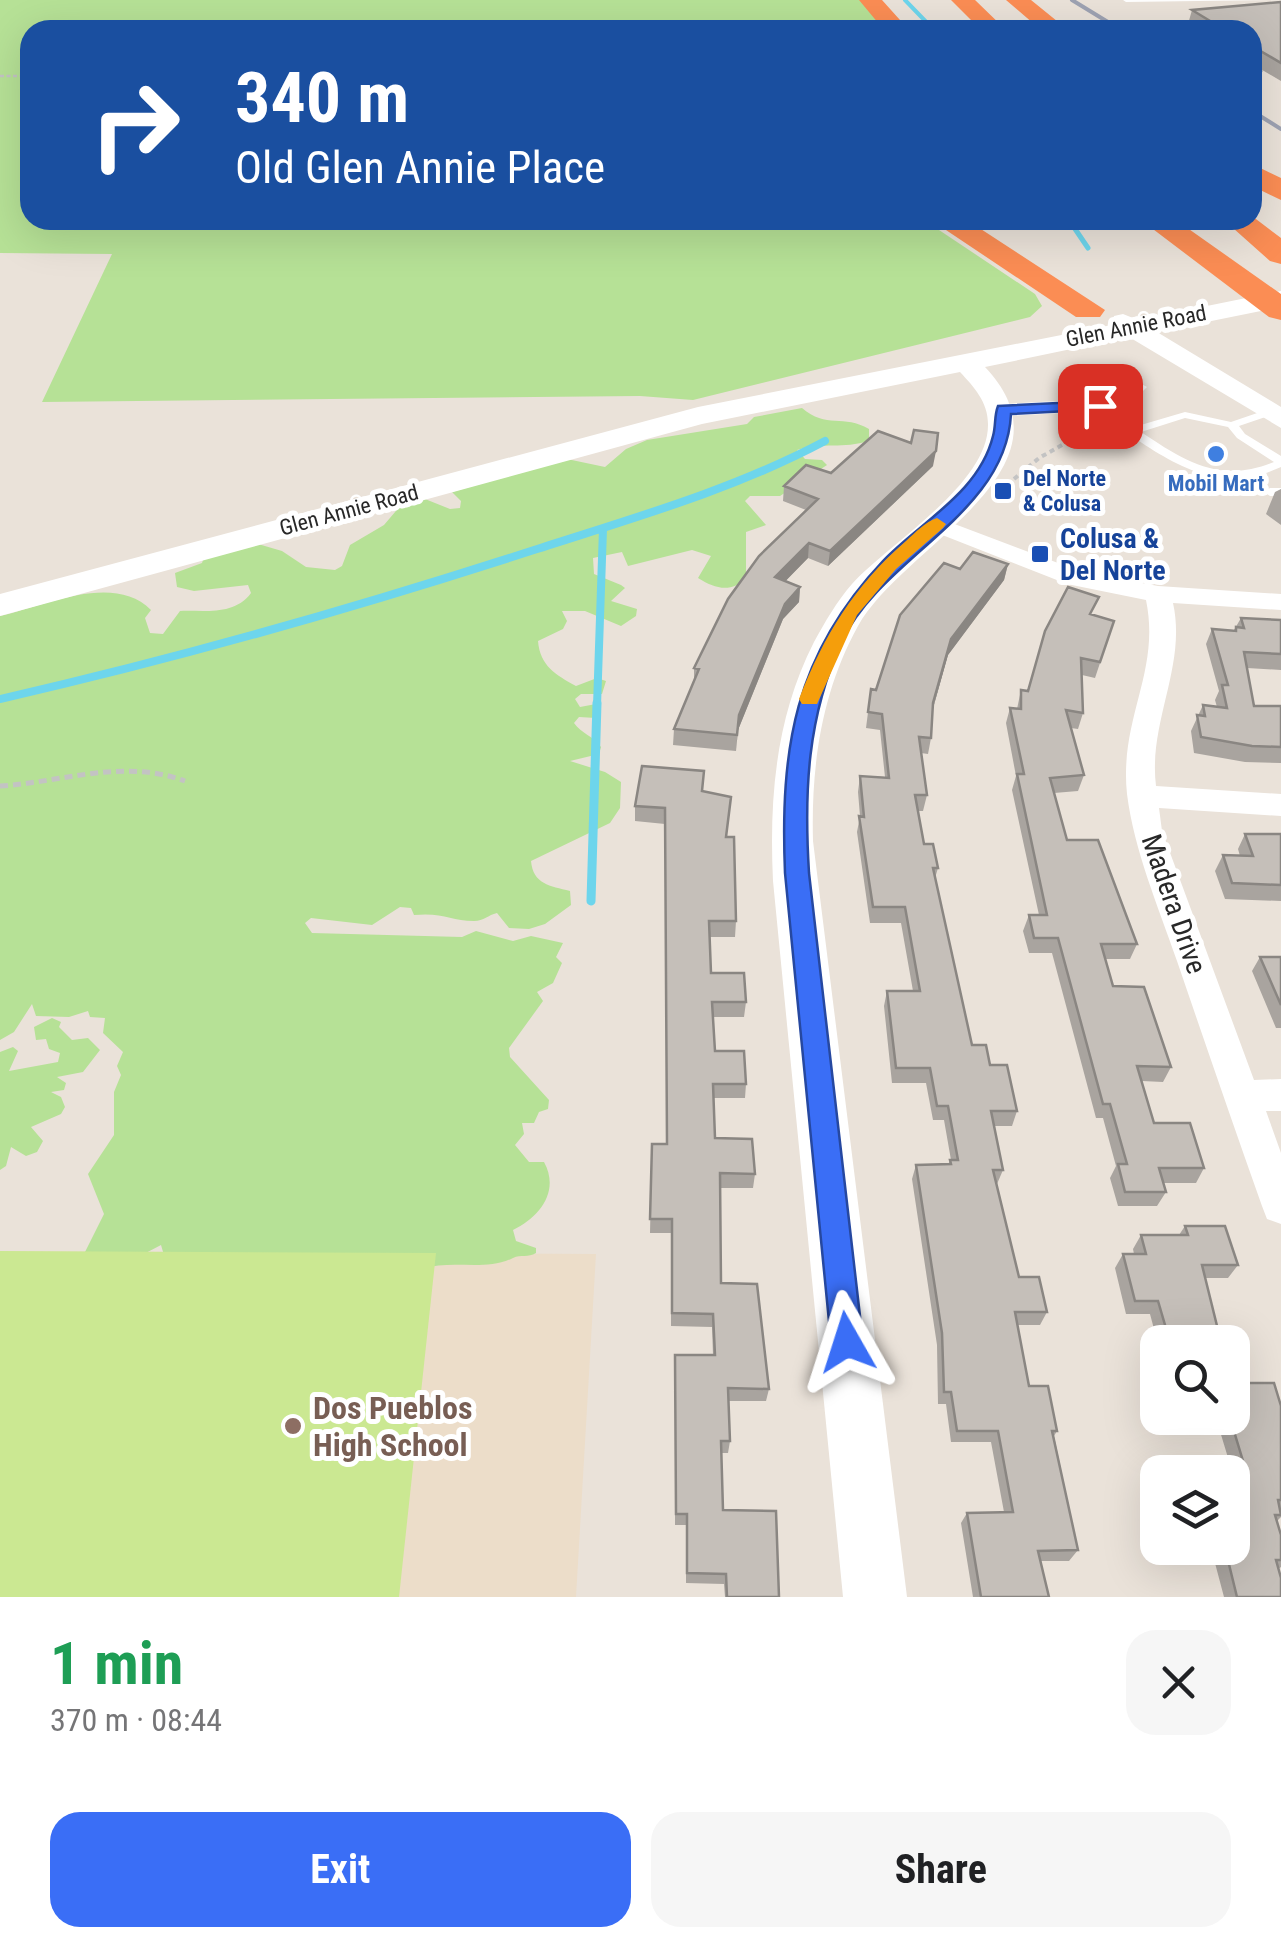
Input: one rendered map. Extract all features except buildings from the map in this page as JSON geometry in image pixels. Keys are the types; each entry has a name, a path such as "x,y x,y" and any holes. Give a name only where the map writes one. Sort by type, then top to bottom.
{"highway":[{"path":"870,0 887,20"},
{"path":"962,0 983,20"},
{"path":"1000,0 1021,20"},
{"path":"1016,0 1043,20"},
{"path":"966,230 1124,308"},
{"path":"993,230 1124,308"},
{"path":"1170,230 1281,310"},
{"path":"1209,230 1281,288"},
{"path":"1251,230 1281,254"}],"main road":[{"name":"Glen Annie Road","path":"698,416 740,398 846,368 1281,277"},
{"name":"Glen Annie Road","path":"0,605 698,416 965,361 1124,308 1222,310 1281,299"},
{"path":"1124,308 1276,416"},
{"path":"875,1597 800,911 794,776 810,696 833,638 864,593 974,490 991,464 1002,437 1004,410 995,388 965,361"}],"street":[{"path":"1004,410 1097,412 1136,387"},
{"path":"936,524 1076,579 1158,594 1281,602"},
{"name":"Madera Drive","path":"1158,594 1166,643 1140,741 1141,796 1162,878 1281,1206"},
{"path":"1141,796 1281,805"},
{"path":"1241,1096 1281,1095"}],"lane":[{"path":"1126,0 1278,0"},
{"path":"1097,412 1223,476 1253,474 1281,462"},
{"path":"1132,430 1192,415 1232,425 1276,416"},
{"path":"1232,425 1240,436 1281,462"}],"path":[{"path":"1013,480 1039,458 1098,425 1097,412"},
{"path":"0,786 131,770 167,772 185,781"}],"shaded area":[{"name":"Dos Pueblos High School","path":"0,1251 596,1254 576,1597 0,1597"}],"green space":[{"path":"0,0 862,0 880,20 20,20 20,230 939,230 1035,294 1042,306 1030,317 693,400 640,396 42,402 112,254 0,253"},
{"path":"802,408 819,418 869,429 869,441 797,450 805,459 822,460 827,465 780,496 750,496 745,501 766,525 746,532 746,578 741,583 723,588 698,578 711,556 692,550 628,566 622,552 593,558 594,574 625,588 611,601 637,609 636,616 621,626 585,611 562,611 567,621 563,629 538,641 546,663 569,682 576,686 597,678 606,681 602,694 581,694 575,699 580,707 596,704 601,709 596,718 579,717 574,723 601,747 599,754 570,761 605,772 621,782 620,808 610,823 531,861 539,879 570,891 571,905 545,924 529,929 509,928 497,913 466,921 414,915 411,908 400,907 372,925 311,918 305,923 312,933 462,937 476,931 513,941 531,936 563,943 556,957 562,963 553,983 537,992 543,1001 509,1048 510,1057 549,1100 548,1109 539,1112 534,1123 522,1123 524,1134 515,1145 529,1162 544,1162 550,1183 539,1210 513,1230 516,1241 536,1248 536,1253 491,1264 422,1269 166,1262 161,1245 140,1256 85,1252 104,1214 88,1174 114,1135 114,1092 121,1075 117,1066 123,1052 103,1033 105,1018 90,1017 88,1011 69,1017 36,1016 32,1004 14,1032 0,1040 0,616 78,595 118,594 136,599 151,610 145,618 150,633 163,634 180,611 228,609 251,593 248,585 194,591 177,587 175,573 202,563 204,557 258,544 282,551 306,567 335,570 342,566 350,545 384,525 401,505 425,499 450,509 460,508 461,501 452,492 567,459 605,467 626,449 647,440 747,424 754,417"},
{"path":"52,1018 61,1022 59,1027 72,1040 88,1038 100,1050 83,1072 57,1077 66,1083 64,1090 51,1092 61,1097 65,1107 61,1114 31,1127 43,1141 37,1152 26,1156 11,1147 6,1166 0,1170 0,1052 13,1047 18,1051 9,1071 58,1062 60,1053 49,1049 46,1039 36,1040 34,1027"},
{"name":"Dos Pueblos High School","path":"0,1251 436,1253 399,1597 0,1597"}],"waterway":[{"path":"905,0 924,20"},
{"path":"1076,230 1088,248"},
{"path":"0,699 202,649 468,571 682,502 825,441"},
{"path":"597,706 603,529"},
{"path":"591,901 597,703"}],"railway":[{"path":"1072,0 1105,20"},
{"path":"1262,117 1281,129"}],"slow traffic":[{"path":"809,699 833,638 850,612 889,565 937,524"}],"place":[{"name":"Mobil Mart","path":"1216,454"},
{"name":"Del Norte & Colusa","path":"1003,491"},
{"name":"Colusa & Del Norte","path":"1040,554"},
{"name":"Dos Pueblos High School","path":"293,1426"}],"route":[{"path":"847,1342 797,873 793,795 800,734 815,680 833,638 889,565 974,490 1002,437 1004,410 1100,406"}]}
